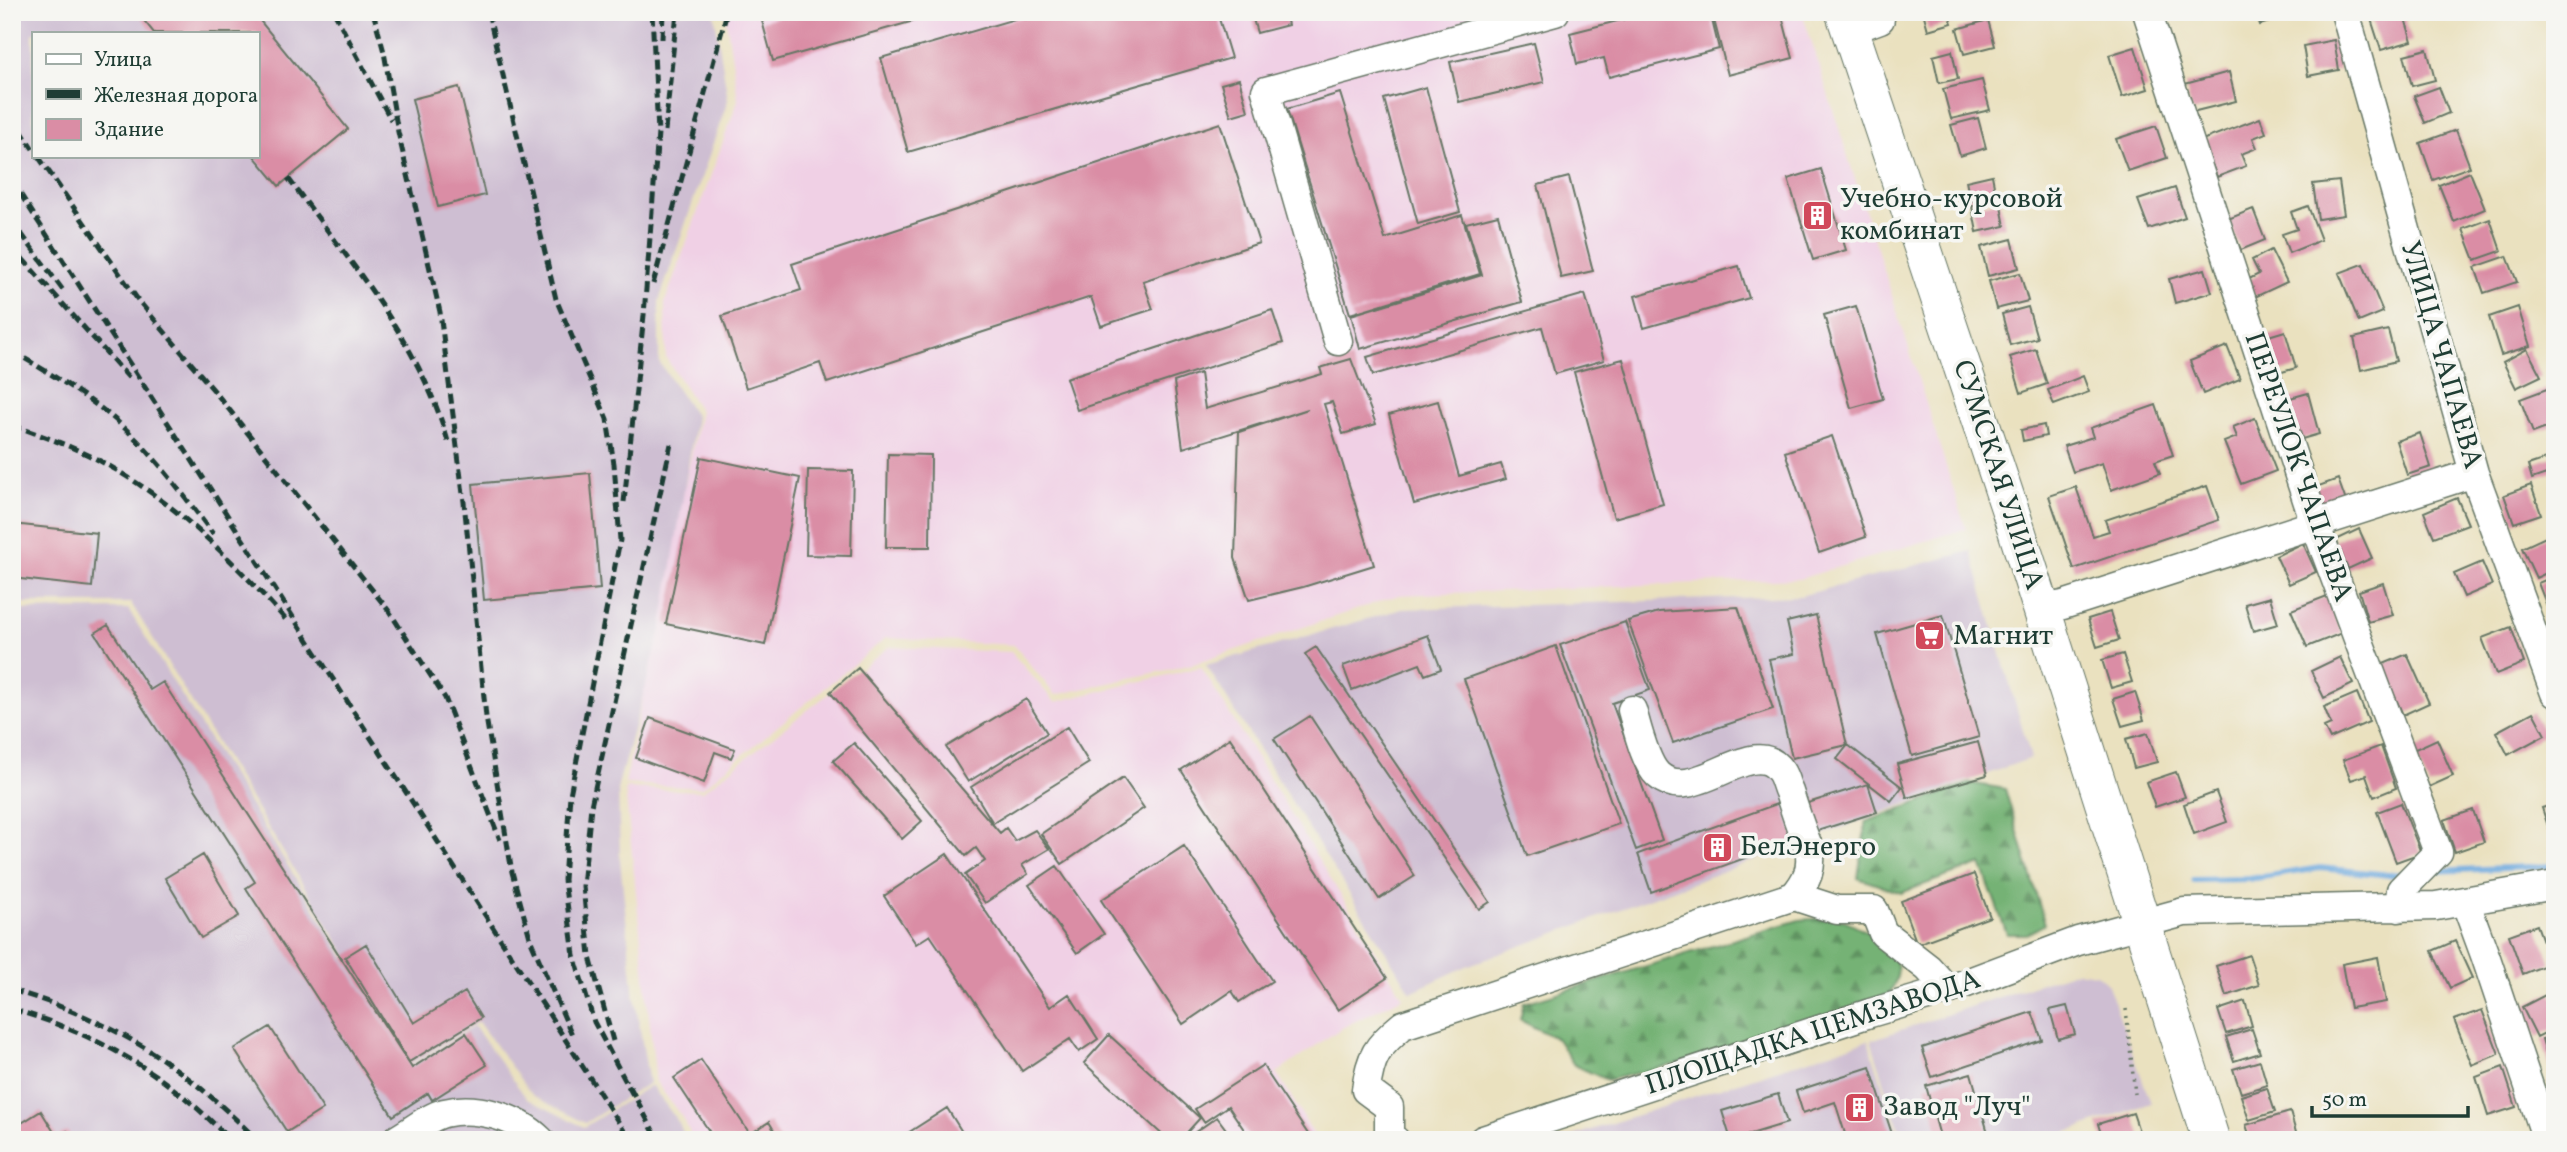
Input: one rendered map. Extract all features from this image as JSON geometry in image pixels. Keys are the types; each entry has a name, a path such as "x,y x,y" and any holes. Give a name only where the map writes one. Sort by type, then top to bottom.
{"main road":[{"name":"СУМСКАЯ УЛИЦА","path":"1857,18 2211,1140"}],"street":[{"path":"1338,341 1266,91 1555,12"},
{"name":"ПЕРЕУЛОК ЧАПАЕВА","path":"2147,12 2315,524 2438,852 2401,890 2399,908"},
{"name":"УЛИЦА ЧАПАЕВА","path":"2345,12 2474,473 2555,693"},
{"path":"2042,610 2474,473"},
{"path":"1389,1107 1366,1090 1369,1064 1382,1041 1403,1025 1794,896 1807,881 1811,860 1809,848 1782,773 1771,762 1752,759 1698,781 1675,784 1657,775 1648,758 1632,710"},
{"name":"ПЛОЩАДКА ЦЕМЗАВОДА","path":"1483,1140 1857,1017 1948,990 2078,941 2184,912 2436,906 2555,885"},
{"path":"1794,896 1837,910 1874,911 1883,933 1928,968 1948,990"},
{"path":"2465,901 2547,1140"},
{"path":"1383,1140 1389,1107"},
{"path":"1389,1107 1389,1136 1395,1140"},
{"path":"396,1140 443,1113 484,1111 530,1130 540,1140"}],"path":[{"path":"2126,1009 2135,1094"}],"shaded area":[{"path":"12,12 714,12 728,100 659,301 659,362 696,417 662,626 618,785 620,859 633,988 649,1083 585,1123 532,1095 478,1022 412,1063 131,603 12,603"},
{"path":"725,12 1802,12 1966,529 1799,579 1399,595 1194,664 1055,695 1014,645 886,638 702,788 625,784 700,411 666,358 665,302 738,100"},
{"path":"1971,551 2031,758 1469,965 1411,992 1206,665 1402,609 1800,596"},
{"path":"128,609 412,1065 474,1026 527,1099 584,1127 651,1085 679,1123 686,1140 12,1140 12,610"},
{"path":"889,647 1011,652 1055,702 1201,667 1403,997 1340,1029 1277,1073 1317,1140 693,1140 684,1120 656,1082 625,788 703,791"},
{"path":"2077,971 2096,974 2108,985 2151,1103 2045,1140 1903,1140 1871,1040"},
{"path":"1868,1040 1900,1140 1560,1140"}],"green space":[{"path":"1970,783 2005,789 2045,924 2027,934 2007,934 1981,864 1901,893 1858,878 1866,822"},
{"path":"1837,917 1877,938 1893,955 1897,976 1891,992 1873,1002 1707,1057 1607,1080 1574,1065 1557,1039 1520,1020 1524,1003 1799,920"}],"building":[{"path":"137,12 253,12 348,129 279,186 256,158 259,158 259,32 153,32"},
{"path":"794,12 942,13 773,61 762,21"},
{"path":"1039,12 1217,12 1231,58 908,152 881,58"},
{"path":"1251,12 1285,12 1288,25 1257,33"},
{"path":"1653,12 1710,12 1719,49 1609,77 1604,58 1577,64 1570,33"},
{"path":"1712,12 1781,12 1793,58 1728,75"},
{"path":"1923,12 1948,12 1952,23 1928,30"},
{"path":"2256,12 2284,12 2285,17 2260,25"},
{"path":"2382,12 2403,12 2412,41 2381,50 2370,16"},
{"path":"1988,20 1995,46 1964,54 1957,29"},
{"path":"2334,40 2339,70 2308,76 2303,46"},
{"path":"1534,43 1544,82 1459,102 1450,62"},
{"path":"2135,47 2148,89 2122,97 2109,55"},
{"path":"2427,49 2435,80 2412,86 2404,55"},
{"path":"1952,51 1958,79 1939,83 1933,56"},
{"path":"2229,72 2236,101 2192,112 2185,84"},
{"path":"1239,79 1248,111 1231,116 1221,84"},
{"path":"1982,80 1990,110 1951,119 1943,89"},
{"path":"459,87 485,195 438,207 412,99"},
{"path":"1426,87 1460,212 1418,224 1384,99"},
{"path":"2439,87 2449,113 2425,123 2414,96"},
{"path":"1340,93 1385,239 1462,215 1480,274 1350,314 1287,109"},
{"path":"1978,118 1986,148 1960,156 1951,125"},
{"path":"2260,118 2266,133 2253,138 2257,148 2241,154 2246,166 2217,177 2202,140"},
{"path":"1220,123 1259,243 1143,281 1153,309 1101,326 1091,297 827,383 820,363 746,388 722,316 801,290 792,264"},
{"path":"2156,126 2167,158 2128,171 2116,139"},
{"path":"2456,130 2470,167 2433,180 2420,143"},
{"name":"Учебно-курсовой комбинат","path":"1821,169 1846,250 1813,260 1788,179"},
{"path":"2470,172 2485,209 2454,222 2439,185"},
{"path":"1992,175 1996,196 1970,201 1966,181"},
{"path":"1569,177 1593,271 1561,278 1538,185"},
{"path":"2339,181 2344,215 2318,219 2313,184"},
{"path":"2175,188 2185,217 2149,229 2138,200"},
{"path":"2000,201 2005,226 1977,232 1972,206"},
{"path":"2308,206 2321,240 2289,253 2282,234 2297,229 2291,212"},
{"path":"2253,209 2265,240 2241,250 2228,219"},
{"path":"1498,215 1522,302 1360,349 1351,315 1482,275 1466,223"},
{"path":"2490,219 2501,251 2475,260 2463,229"},
{"path":"2012,239 2019,268 1988,276 1981,247"},
{"path":"2271,250 2287,282 2255,297 2247,280 2259,274 2252,260"},
{"path":"2507,256 2517,282 2484,293 2475,267"},
{"path":"2363,264 2383,312 2359,322 2339,273"},
{"path":"1739,266 1749,298 1644,328 1635,296"},
{"path":"2205,269 2212,292 2175,303 2169,279"},
{"path":"2020,273 2028,301 1996,309 1989,281"},
{"path":"1585,294 1604,360 1555,374 1542,327 1373,375 1367,357"},
{"path":"1856,306 1883,399 1851,408 1824,315"},
{"path":"2028,307 2037,338 2010,345 2002,314"},
{"path":"2518,307 2530,346 2501,355 2489,317"},
{"path":"1272,310 1283,343 1077,410 1066,378"},
{"path":"2388,330 2396,361 2361,370 2354,338"},
{"path":"2285,331 2296,368 2275,374 2265,337"},
{"path":"2227,346 2240,379 2203,394 2190,361"},
{"path":"2036,349 2047,384 2021,393 2010,357"},
{"path":"2527,349 2541,376 2516,388 2503,362"},
{"path":"1351,359 1376,424 1343,434 1332,402 1324,404 1374,565 1249,600 1235,558 1239,432 1308,409 1183,448 1174,382 1200,373 1205,409 1322,374 1320,368"},
{"path":"1623,359 1663,504 1614,518 1574,372"},
{"path":"2083,376 2089,392 2054,405 2048,390"},
{"path":"2555,386 2555,425 2533,433 2520,399"},
{"path":"2308,393 2319,434 2295,441 2283,400"},
{"path":"1438,401 1459,476 1501,464 1506,479 1414,504 1389,415"},
{"path":"2156,405 2173,455 2155,461 2160,473 2111,490 2102,463 2073,472 2064,446 2093,437 2090,428"},
{"path":"2255,418 2276,471 2241,484 2224,442 2237,437 2233,427"},
{"path":"2044,425 2046,436 2023,441 2021,430"},
{"path":"2420,433 2431,467 2407,475 2396,441"},
{"path":"1832,436 1866,537 1819,553 1785,452"},
{"path":"888,454 931,455 930,547 886,547"},
{"path":"2555,456 2555,471 2532,479 2528,465"},
{"path":"701,457 800,478 765,645 666,624"},
{"path":"808,470 853,471 851,556 806,555"},
{"path":"590,473 600,589 484,600 473,484"},
{"path":"2338,479 2347,504 2322,512 2313,488"},
{"path":"2531,485 2541,514 2514,523 2504,495"},
{"path":"2207,486 2219,520 2074,569 2049,496 2076,487 2093,536 2109,531 2105,520"},
{"path":"2457,498 2468,524 2434,537 2424,512"},
{"path":"12,524 97,533 92,587 12,578"},
{"path":"2359,529 2372,558 2348,569 2334,541"},
{"path":"2550,535 2555,545 2555,569 2536,578 2522,548"},
{"path":"2303,543 2316,572 2289,584 2276,556"},
{"path":"2482,562 2492,585 2464,597 2454,574"},
{"path":"2555,576 2555,614 2551,616 2538,583"},
{"path":"2383,583 2393,615 2368,622 2359,591"},
{"path":"2327,596 2342,633 2307,647 2291,610"},
{"path":"2270,597 2278,624 2253,631 2245,604"},
{"path":"1738,607 1773,709 1673,743 1628,621 1659,612"},
{"path":"2110,612 2119,640 2097,647 2088,619"},
{"path":"1816,615 1847,745 1792,758 1769,659 1794,654 1787,622"},
{"path":"1943,615 1979,737 1912,756 1877,634"},
{"path":"1625,622 1650,690 1612,703 1662,840 1636,850 1560,645"},
{"path":"108,625 150,690 163,682 412,1068 466,1033 487,1065 432,1100 428,1093 393,1116 246,888 255,882 95,633"},
{"path":"2511,627 2524,663 2496,674 2482,638"},
{"path":"1428,635 1441,669 1425,675 1420,664 1352,690 1343,666"},
{"path":"1556,646 1619,824 1527,856 1464,679"},
{"path":"1316,647 1490,902 1479,909 1305,654"},
{"path":"2123,654 2132,682 2111,688 2102,660"},
{"path":"2407,654 2429,703 2403,715 2381,665"},
{"path":"2340,657 2353,684 2324,698 2311,671"},
{"path":"858,668 1000,833 1006,828 1015,841 1035,830 1049,849 1022,865 1028,874 985,903 965,875 985,861 976,848 966,856 830,692"},
{"path":"2135,692 2144,720 2122,726 2113,699"},
{"path":"2357,693 2369,722 2330,739 2324,727 2331,724 2324,707"},
{"path":"1026,699 1047,733 968,782 946,747"},
{"path":"2533,712 2545,735 2508,755 2496,732"},
{"path":"1310,716 1415,876 1379,899 1274,739"},
{"path":"650,718 735,749 731,758 715,752 704,783 636,758"},
{"path":"1067,727 1089,763 993,823 971,787"},
{"path":"2148,733 2157,762 2134,768 2126,739"},
{"path":"1230,738 1387,978 1338,1010 1181,770"},
{"path":"2437,739 2453,776 2429,787 2413,750"},
{"path":"1978,742 1987,775 1907,798 1897,764"},
{"path":"854,743 922,821 902,839 833,761"},
{"path":"1848,745 1902,787 1891,801 1837,759"},
{"path":"2381,746 2396,788 2374,797 2366,775 2351,780 2343,760"},
{"path":"2176,772 2185,797 2155,807 2146,782"},
{"path":"1123,778 1144,808 1062,864 1041,834"},
{"path":"1868,784 1877,812 1814,832 1805,804"},
{"path":"2216,792 2227,822 2194,834 2184,804"},
{"name":"БелЭнерго","path":"1782,802 1795,840 1651,892 1638,854"},
{"path":"2401,803 2421,853 2396,862 2377,812"},
{"path":"2555,804 2555,837 2552,838 2542,808"},
{"path":"2473,810 2484,842 2455,852 2444,820"},
{"path":"1184,846 1272,981 1239,1002 1232,991 1183,1024 1101,900"},
{"path":"947,854 1050,1007 1069,994 1098,1039 1079,1052 1070,1039 1022,1071 930,935 916,944 884,896"},
{"path":"203,855 239,916 201,938 165,878"},
{"path":"1057,866 1104,934 1077,953 1029,885"},
{"path":"1974,874 1990,917 1917,944 1901,901"},
{"path":"2537,925 2551,963 2523,974 2509,935"},
{"path":"2455,941 2472,978 2450,988 2432,951"},
{"path":"366,944 414,1023 465,992 481,1018 409,1062 345,957"},
{"path":"2249,955 2259,985 2226,996 2216,966"},
{"path":"2378,957 2386,1002 2350,1008 2342,964"},
{"path":"2551,992 2555,1000 2555,1028 2537,1037 2522,1007"},
{"path":"2245,1001 2252,1026 2226,1034 2218,1010"},
{"path":"2067,1006 2075,1034 2058,1039 2050,1010"},
{"path":"2482,1010 2499,1054 2472,1065 2454,1020"},
{"path":"2032,1012 2042,1040 1932,1077 1922,1048"},
{"path":"270,1027 323,1109 287,1132 234,1049"},
{"path":"2252,1029 2260,1053 2234,1061 2226,1037"},
{"path":"1109,1035 1200,1118 1180,1140 1168,1140 1084,1063"},
{"path":"2555,1036 2555,1069 2551,1070 2542,1039"},
{"path":"701,1060 750,1134 769,1122 780,1140 715,1140 674,1078"},
{"path":"2260,1061 2267,1085 2241,1093 2233,1069"},
{"path":"1263,1065 1312,1140 1251,1140 1228,1106 1204,1122 1195,1109"},
{"name":"Завод \"Луч\"","path":"1870,1067 1894,1140 1847,1140 1835,1102 1803,1113 1796,1091"},
{"path":"2503,1067 2516,1107 2488,1116 2476,1077"},
{"path":"1971,1073 1990,1140 1941,1140 1926,1086"},
{"path":"2267,1088 2275,1112 2249,1120 2241,1096"},
{"path":"1778,1094 1787,1123 1731,1140 1722,1111"},
{"path":"947,1108 967,1140 897,1140"},
{"path":"41,1111 57,1137 67,1131 73,1140 12,1140 12,1129"},
{"path":"2290,1112 2297,1136 2286,1140 2251,1140 2246,1125"},
{"path":"2133,1113 2142,1140 2103,1140 2098,1124"},
{"path":"1217,1117 1228,1132 1217,1140 1184,1140"}],"waterway":[{"path":"2433,871 2555,866"},
{"path":"2194,880 2249,879 2320,868 2405,874"}],"railway":[{"path":"334,12 391,120"},
{"path":"373,12 440,312 464,502 486,717 512,872 531,941 573,1037"},
{"path":"488,12 556,299 607,419 614,464 620,540 570,795 564,880 574,955 594,1022 633,1095"},
{"path":"624,502 644,315 658,133 652,12"},
{"path":"662,39 663,12"},
{"path":"665,131 677,12"},
{"path":"653,284 727,12"},
{"path":"12,117 32,147"},
{"path":"39,158 138,300 216,393 389,611 445,698 500,840"},
{"path":"288,178 359,272 402,338 437,408 449,445"},
{"path":"12,181 630,1140"},
{"path":"12,221 65,293"},
{"path":"12,247 130,379"},
{"path":"12,351 72,388 122,426 164,470 213,534"},
{"path":"12,425 99,461 161,500 226,557 287,621"},
{"path":"613,1041 590,957 583,886 591,806 671,444"},
{"path":"12,990 83,1016 144,1047 199,1087 255,1138"},
{"path":"12,1009 74,1031 130,1059 181,1095 230,1140"},
{"path":"630,1087 658,1140"}],"place":[{"name":"Учебно-курсовой комбинат","path":"1817,215"},
{"name":"Магнит","path":"1930,636"},
{"name":"БелЭнерго","path":"1717,847"},
{"name":"Завод \"Луч\"","path":"1860,1107"}]}
